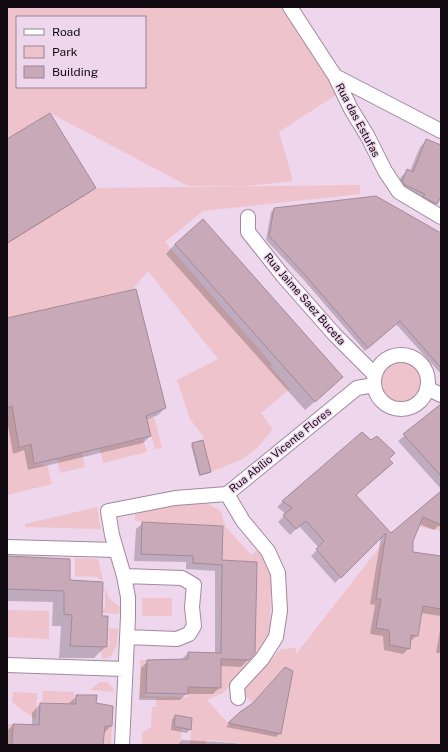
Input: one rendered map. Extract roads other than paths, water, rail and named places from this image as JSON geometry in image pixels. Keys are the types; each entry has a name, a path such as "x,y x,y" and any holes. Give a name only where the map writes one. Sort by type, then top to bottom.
{"street":[{"name":"Rua das Estufas","path":"290,7 335,76 351,109 398,192 441,217"},
{"path":"335,76 441,131"},
{"name":"Rua Jaime Saez Buceta","path":"248,217 248,232 283,276 375,380"},
{"path":"393,356 412,357 420,362 425,370 428,388 419,402 408,408 400,409 385,404 376,392 375,380 378,367 385,360 393,356"},
{"name":"Rua Abílio Vicente Flores","path":"116,550 108,510 175,498 227,494 357,388 375,380"},
{"path":"428,388 441,396"},
{"path":"227,494 243,521 268,551 278,573 280,611 276,637 262,659 237,686 238,698"},
{"path":"7,547 116,550 124,576 128,597 122,745"},
{"path":"124,576 182,578 194,585 192,607 194,626 189,634 177,640 127,638"},
{"path":"7,665 125,669"}]}
